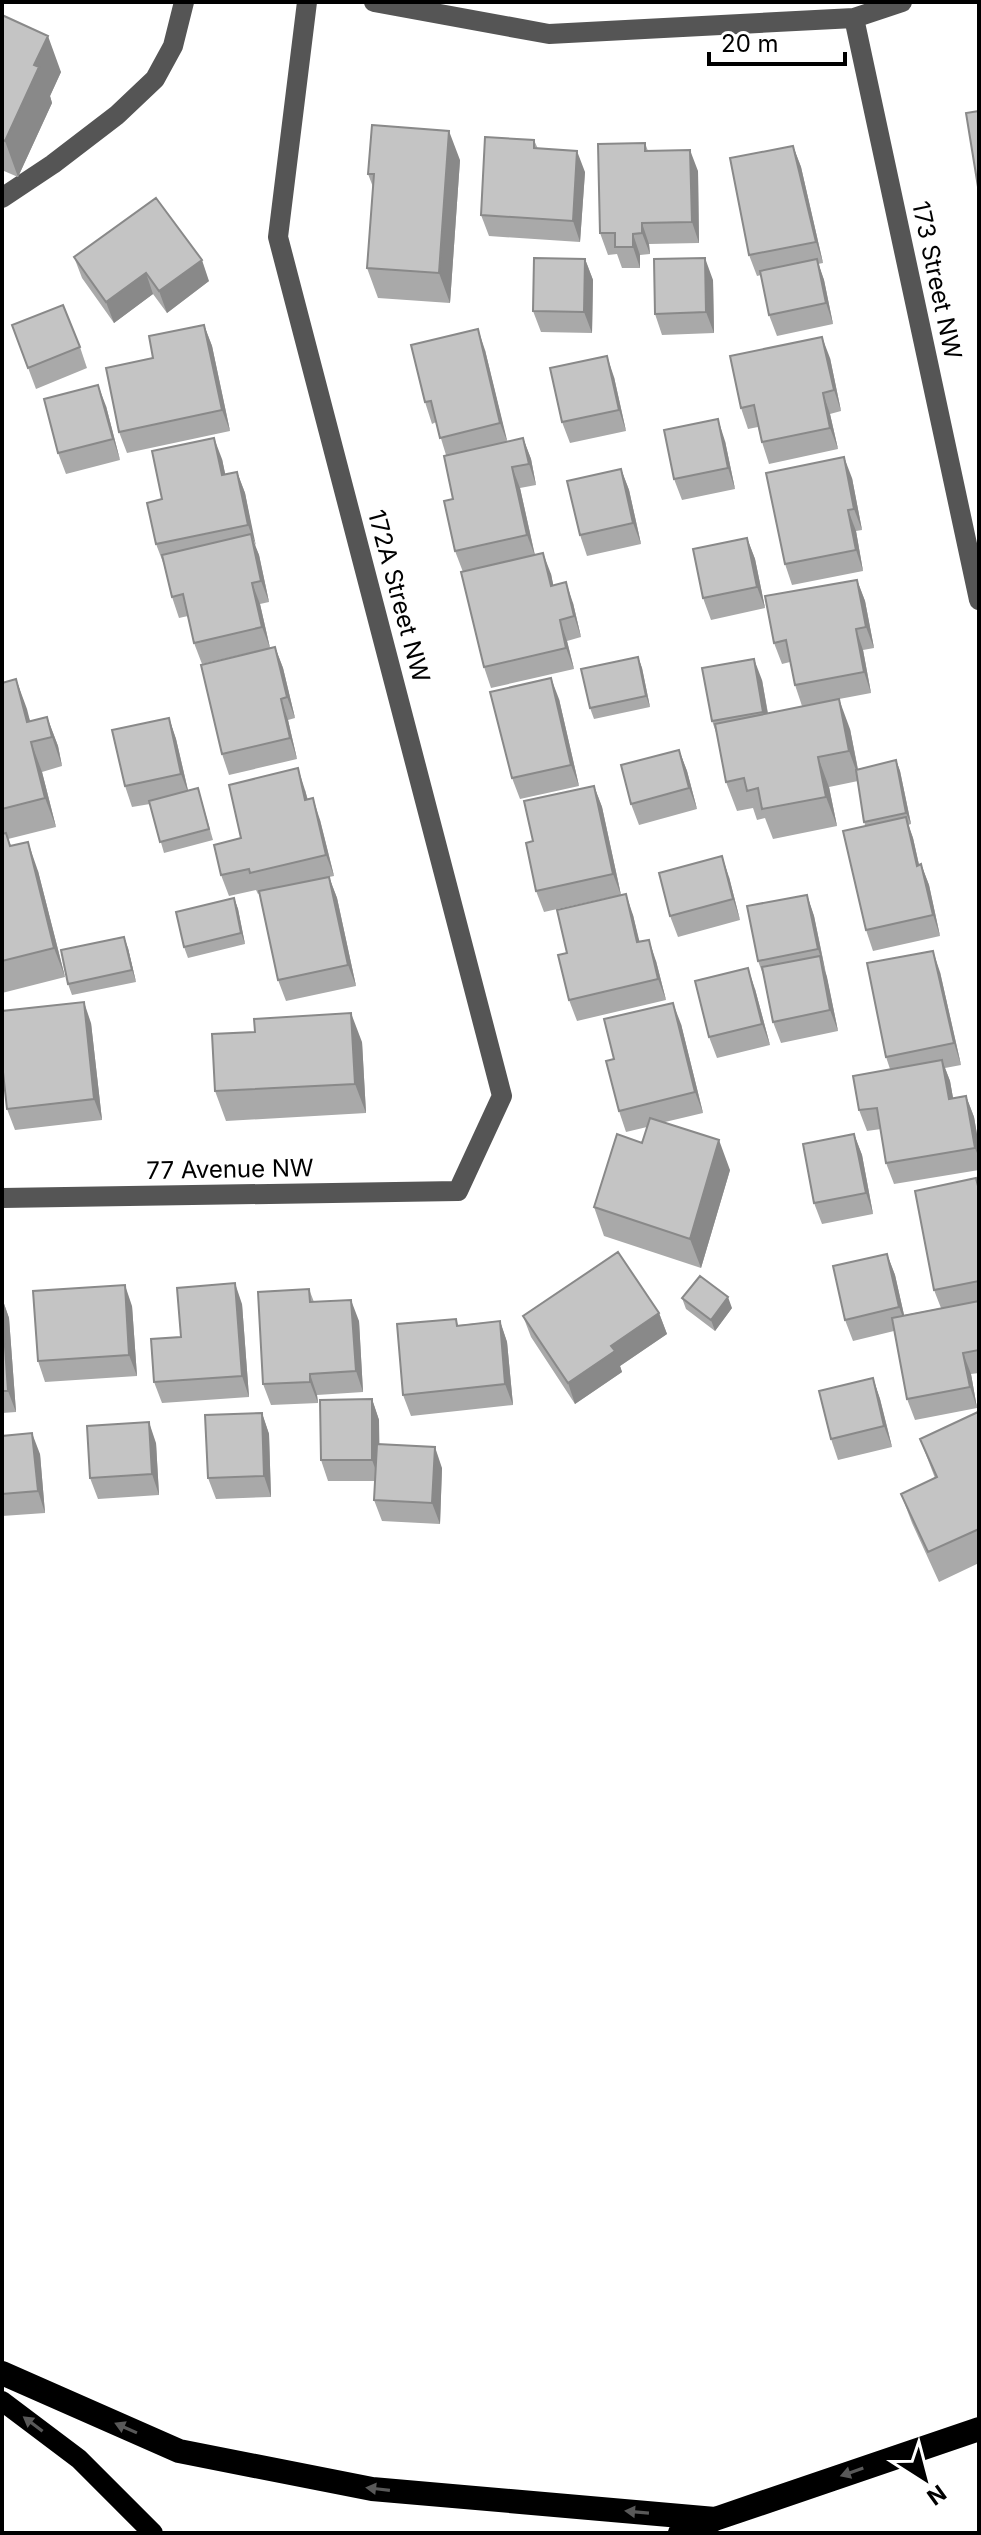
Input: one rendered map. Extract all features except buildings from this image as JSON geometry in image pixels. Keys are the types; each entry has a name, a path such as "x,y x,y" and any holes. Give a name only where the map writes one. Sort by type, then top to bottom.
{"highway":[{"path":"2,2373 179,2451 372,2489 715,2519"},
{"path":"680,2533 979,2429"}],"main road":[{"path":"2,2401 79,2459 153,2533"}],"street":[{"path":"2,198 117,115 155,79 173,46 184,2"},
{"name":"172A Street NW","path":"307,2 278,237 502,1096 458,1191"},
{"path":"374,2 549,34 854,18 902,2"},
{"name":"173 Street NW","path":"854,18 978,588"},
{"name":"77 Avenue NW","path":"2,1198 458,1191"}]}
